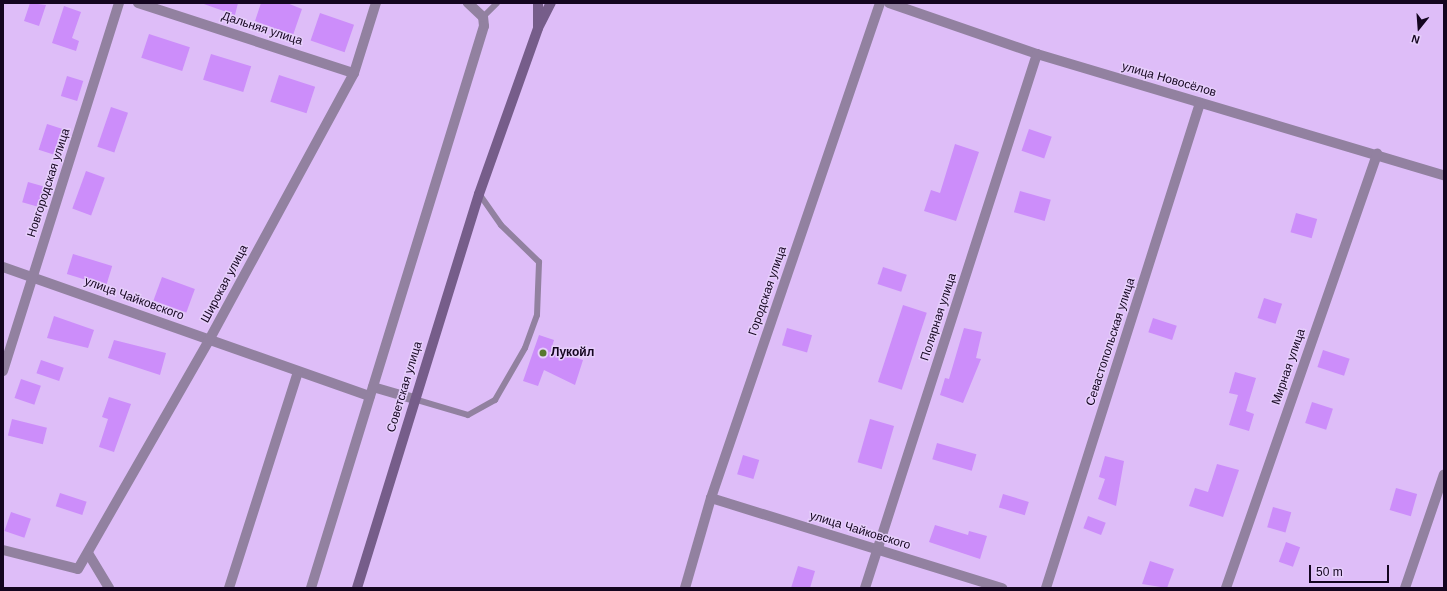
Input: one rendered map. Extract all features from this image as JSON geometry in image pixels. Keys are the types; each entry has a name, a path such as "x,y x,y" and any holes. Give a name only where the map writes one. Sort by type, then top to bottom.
{"main road":[{"path":"538,3 538,28"},
{"path":"538,28 551,3"},
{"name":"Советская улица","path":"357,588 414,399 480,194 538,28"}],"street":[{"name":"Новгородская улица","path":"3,371 119,3"},
{"name":"Дальняя улица","path":"138,3 354,73"},
{"name":"Широкая улица","path":"3,550 78,570 208,342 354,73 376,3"},
{"path":"311,588 484,26 483,17 468,3"},
{"name":"Городская улица","path":"685,588 711,498 880,3"},
{"name":"улица Новосёлов","path":"889,3 1037,54 1377,154 1444,176"},
{"name":"Полярная улица","path":"865,588 1037,54"},
{"name":"Севастопольская улица","path":"1046,588 1200,103"},
{"name":"Мирная улица","path":"1226,588 1377,154"},
{"name":"улица Чайковского","path":"3,266 157,319 208,342 298,372 372,392 414,399"},
{"path":"229,588 298,372"},
{"path":"1405,588 1444,474"},
{"name":"улица Чайковского","path":"711,498 1002,588"},
{"path":"88,553 109,588"}],"lane":[{"path":"483,17 497,3"},
{"path":"414,399 468,415 495,400 524,348 537,315 539,262 501,225 480,194"}],"building":[{"path":"30,3 46,5 39,26 24,21"},
{"path":"201,3 238,3 235,15"},
{"path":"261,3 287,3 302,9 293,35 255,21"},
{"path":"64,6 81,12 72,38 79,41 76,51 52,43"},
{"path":"320,13 354,25 345,52 311,40"},
{"path":"149,34 190,47 182,71 141,58"},
{"path":"211,54 251,66 243,92 203,80"},
{"path":"279,75 315,87 306,113 270,102"},
{"path":"67,76 83,81 77,101 61,96"},
{"path":"111,107 128,113 114,153 97,147"},
{"path":"47,124 69,131 61,157 39,150"},
{"path":"1029,129 1052,137 1044,159 1022,151"},
{"path":"955,144 979,152 956,221 924,211 931,190 940,193"},
{"path":"86,171 105,178 91,215 72,209"},
{"path":"28,182 49,188 43,208 22,202"},
{"path":"1020,191 1051,200 1045,221 1014,212"},
{"path":"1296,213 1317,219 1312,238 1290,232"},
{"path":"73,254 112,266 106,286 67,274"},
{"path":"883,267 907,275 901,292 877,284"},
{"path":"162,277 195,289 186,312 153,300"},
{"path":"1264,298 1282,304 1276,324 1258,318"},
{"path":"903,305 927,313 902,390 878,382"},
{"path":"54,316 94,330 88,348 47,338"},
{"path":"1153,318 1177,326 1172,340 1148,332"},
{"path":"787,328 812,335 807,352 782,345"},
{"path":"964,328 982,332 976,358 981,359 963,403 940,395 945,378 949,379"},
{"path":"539,335 554,340 551,350 583,360 575,385 544,370 538,386 523,381"},
{"path":"114,340 166,353 160,375 108,358"},
{"path":"1323,350 1350,359 1344,376 1317,367"},
{"path":"41,360 64,368 59,381 36,373"},
{"path":"1235,372 1256,378 1246,411 1254,414 1249,431 1229,425 1238,395 1229,393"},
{"path":"21,379 41,386 34,405 14,398"},
{"path":"109,397 131,404 114,452 99,447 108,419 102,417"},
{"path":"1312,402 1333,409 1326,430 1305,423"},
{"path":"12,419 47,428 43,444 8,435"},
{"path":"870,419 894,426 882,469 858,462"},
{"path":"937,443 976,454 972,471 932,459"},
{"path":"743,455 759,460 753,479 737,474"},
{"path":"1105,456 1124,461 1116,506 1098,499 1105,479 1099,477"},
{"path":"1217,464 1239,470 1223,517 1189,506 1195,488 1208,492"},
{"path":"1396,488 1417,494 1411,516 1390,510"},
{"path":"60,493 87,502 82,515 56,506"},
{"path":"1003,494 1029,502 1025,515 999,507"},
{"path":"1273,507 1291,512 1285,532 1267,527"},
{"path":"11,512 31,519 24,538 4,531"},
{"path":"1088,516 1106,523 1101,535 1083,528"},
{"path":"935,525 968,535 969,531 987,536 980,559 929,542"},
{"path":"1286,542 1300,547 1293,567 1279,562"},
{"path":"1150,561 1174,569 1167,588 1142,584"},
{"path":"798,566 815,571 810,588 791,588"}],"place":[{"name":"Лукойл","path":"543,353"}]}
